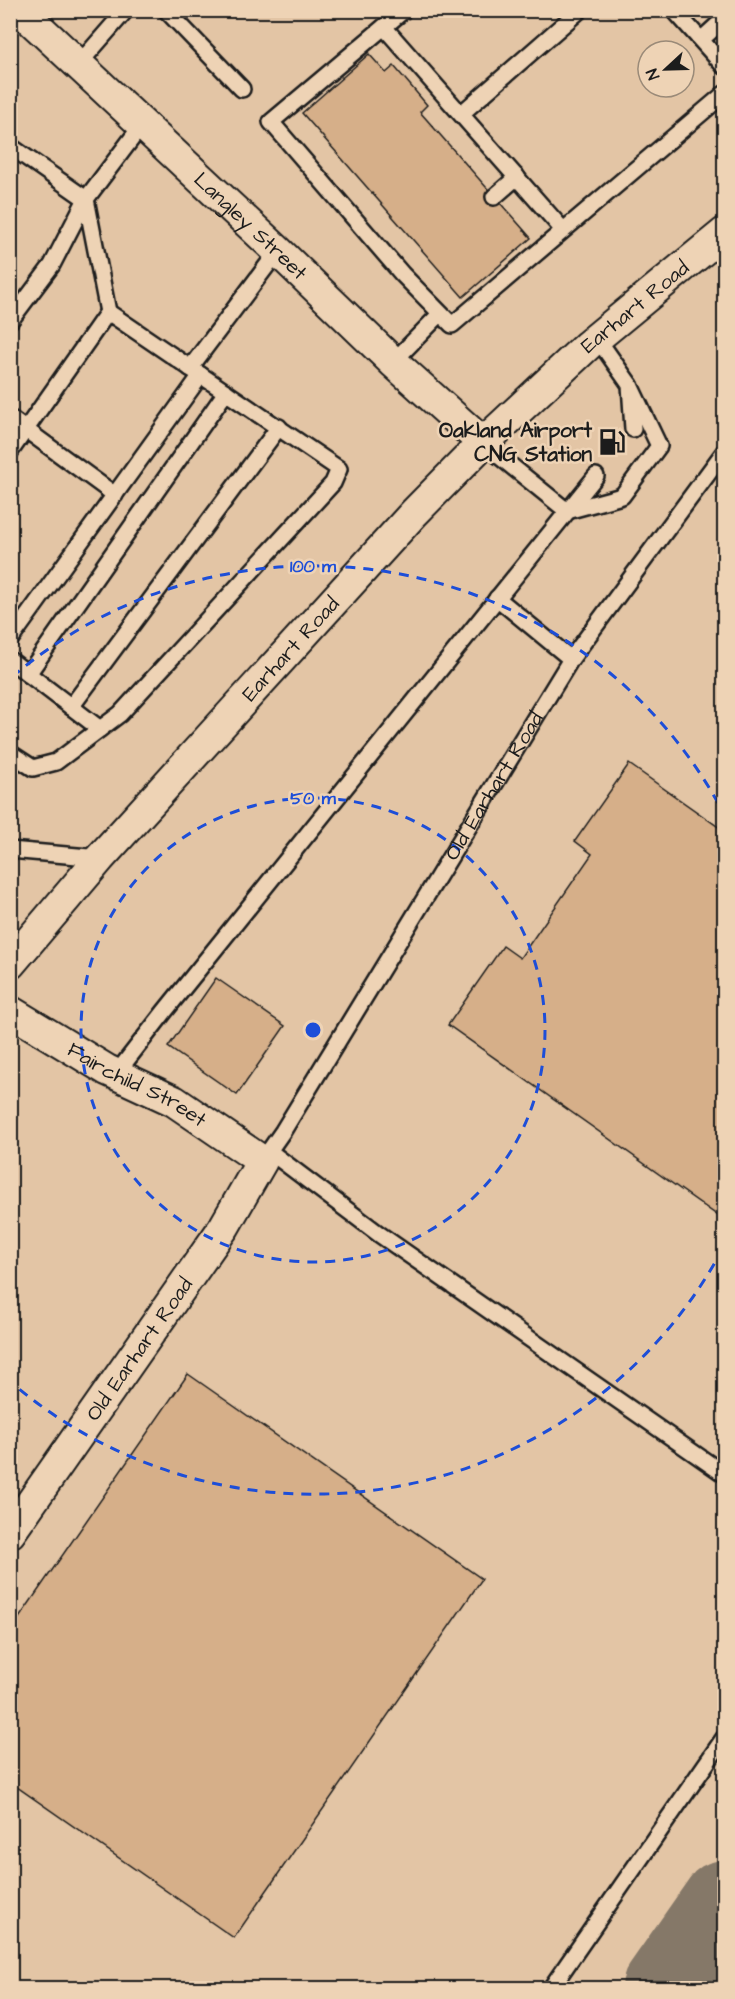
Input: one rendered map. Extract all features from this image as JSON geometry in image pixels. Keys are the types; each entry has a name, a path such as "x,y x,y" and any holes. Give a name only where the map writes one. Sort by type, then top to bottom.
{"street":[{"name":"Langley Street","path":"20,10 393,362 483,442"},
{"name":"Earhart Road","path":"10,964 100,858 414,513 483,442 597,338 724,233"},
{"name":"Fairchild Street","path":"10,1011 116,1074 174,1101 266,1156"},
{"name":"Old Earhart Road","path":"10,1533 224,1227 266,1156"}],"lane":[{"path":"78,65 126,10"},
{"path":"404,10 271,122 402,274 452,325 724,94"},
{"path":"462,113 580,10"},
{"path":"674,10 724,66"},
{"path":"169,12 242,89"},
{"path":"700,40 724,19"},
{"path":"384,27 564,230"},
{"path":"10,321 52,265 86,199 142,125"},
{"path":"10,146 86,199 108,312 339,469 333,483 120,714 56,762 33,768 10,753"},
{"path":"494,197 517,177"},
{"path":"10,640 115,495 278,251"},
{"path":"10,452 108,312"},
{"path":"393,362 440,314"},
{"path":"567,511 622,496 658,446 630,385 597,338"},
{"path":"630,385 633,429"},
{"path":"28,674 226,392"},
{"path":"10,418 115,495"},
{"path":"71,707 279,427"},
{"path":"483,442 567,511"},
{"name":"Old Earhart Road","path":"266,1156 571,658 724,452"},
{"path":"116,1074 596,476"},
{"path":"497,598 571,658"},
{"path":"10,660 100,729"},
{"path":"10,850 100,858"},
{"path":"266,1156 724,1474"},
{"path":"551,1989 724,1738"}],"shaded area":[{"path":"11,11 724,11 724,1988 11,1988"}],"building":[{"path":"369,54 386,73 394,66 427,105 420,112 531,238 463,297 302,113"},
{"path":"629,764 724,831 724,1220 448,1025 503,946 520,958 592,854 575,841"},
{"path":"216,978 285,1026 237,1095 168,1047"},
{"path":"188,1374 482,1579 234,1938 10,1782 10,1631"}],"taxiway":[{"path":"664,1988 724,1902"}],"place":[{"name":"Oakland Airport CNG Station","path":"612,442"}]}
